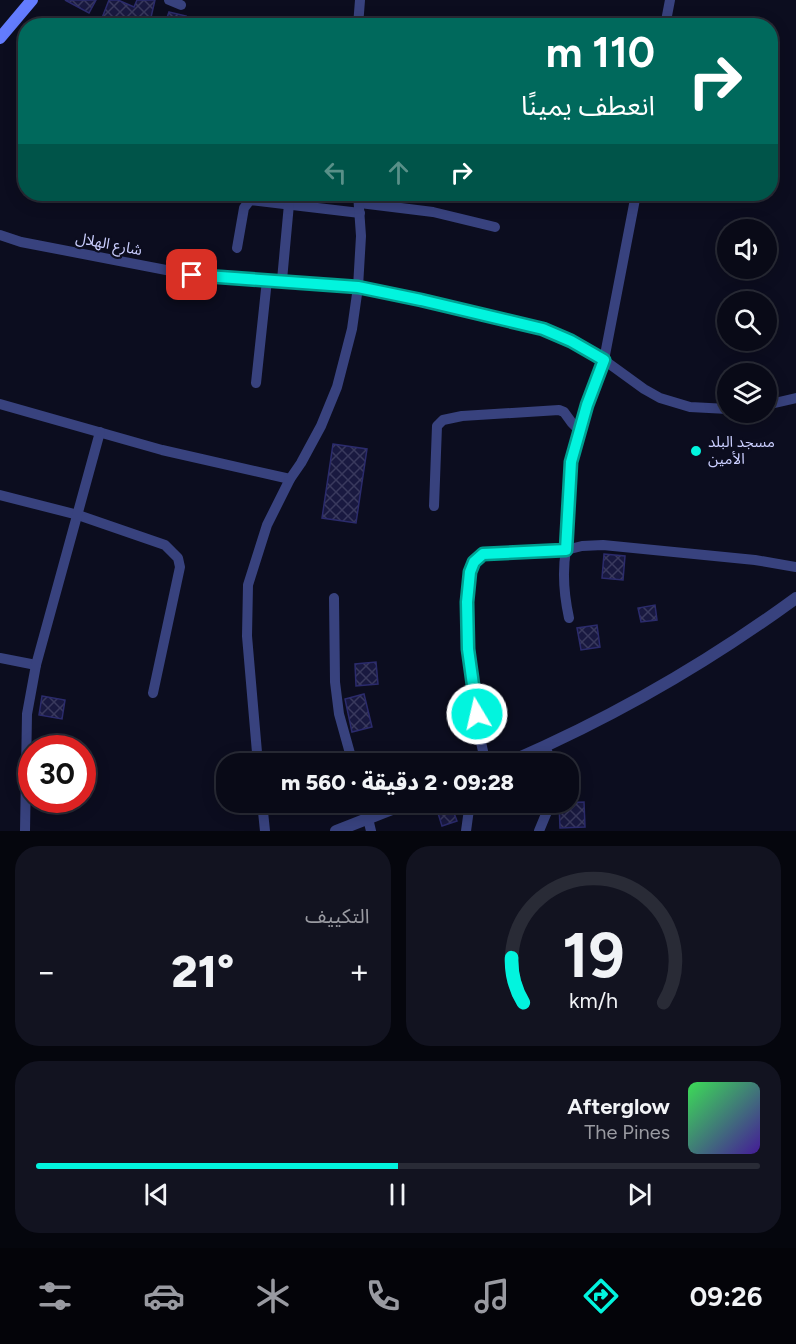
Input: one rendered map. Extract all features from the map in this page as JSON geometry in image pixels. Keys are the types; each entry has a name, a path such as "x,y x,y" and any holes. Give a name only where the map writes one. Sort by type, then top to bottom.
{"main road":[{"path":"0,39 32,0"}],"street":[{"path":"169,0 182,5"},
{"path":"359,18 360,0"},
{"path":"667,18 670,0"},
{"path":"237,249 249,201"},
{"path":"264,201 289,204 359,203 433,212 495,227"},
{"path":"569,618 564,593 564,563 571,462 587,405 604,360 635,201"},
{"path":"257,753 247,636 249,585 267,525 290,479 321,426 337,387 352,329 358,287 359,203"},
{"path":"282,280 289,204"},
{"name":"شارع الهلال","path":"0,235 21,242 192,275 358,287 543,329 571,341 604,360 660,398 690,407 717,408"},
{"path":"256,383 267,280"},
{"path":"777,402 796,398"},
{"path":"0,404 162,450 290,479"},
{"path":"434,506 437,426 442,420 486,414 559,410 564,412 579,430"},
{"path":"25,831 27,714 36,665 100,432"},
{"path":"0,495 78,515 165,545 178,558 180,567 153,693"},
{"path":"484,753 468,649 467,602 470,572 474,562 483,554 566,550 603,545 754,560 796,567"},
{"path":"334,598 336,693 339,714 350,753"},
{"path":"530,753 646,695 744,636 796,598"},
{"path":"0,658 36,665"},
{"path":"544,747 547,753"},
{"path":"263,813 265,831"},
{"path":"336,831 370,825 391,813"},
{"path":"466,831 468,813"},
{"path":"539,831 546,813"}],"building":[{"path":"65,0 96,0 89,13"},
{"path":"109,0 118,0 134,7 137,0 155,0 151,18 102,18"},
{"path":"169,12 186,16 185,18 167,18"},
{"path":"333,444 367,449 356,523 322,518"},
{"path":"604,554 625,556 623,580 602,578"},
{"path":"655,605 657,620 641,622 638,608"},
{"path":"597,625 600,647 581,650 577,628"},
{"path":"376,662 378,684 356,686 355,664"},
{"path":"364,694 372,727 352,732 345,699"},
{"path":"42,696 65,700 62,719 39,715"},
{"path":"579,802 584,802 585,827 560,828 559,813 579,813"},
{"path":"438,813 454,813 457,821 442,826"}],"place":[{"name":"مسجد البلد الأمين","path":"696,451"}],"route":[{"path":"192,275 358,287 543,329 571,341 604,360 587,405 571,462 566,550 483,554 474,562 470,572 467,602 468,649 477,714"}]}
